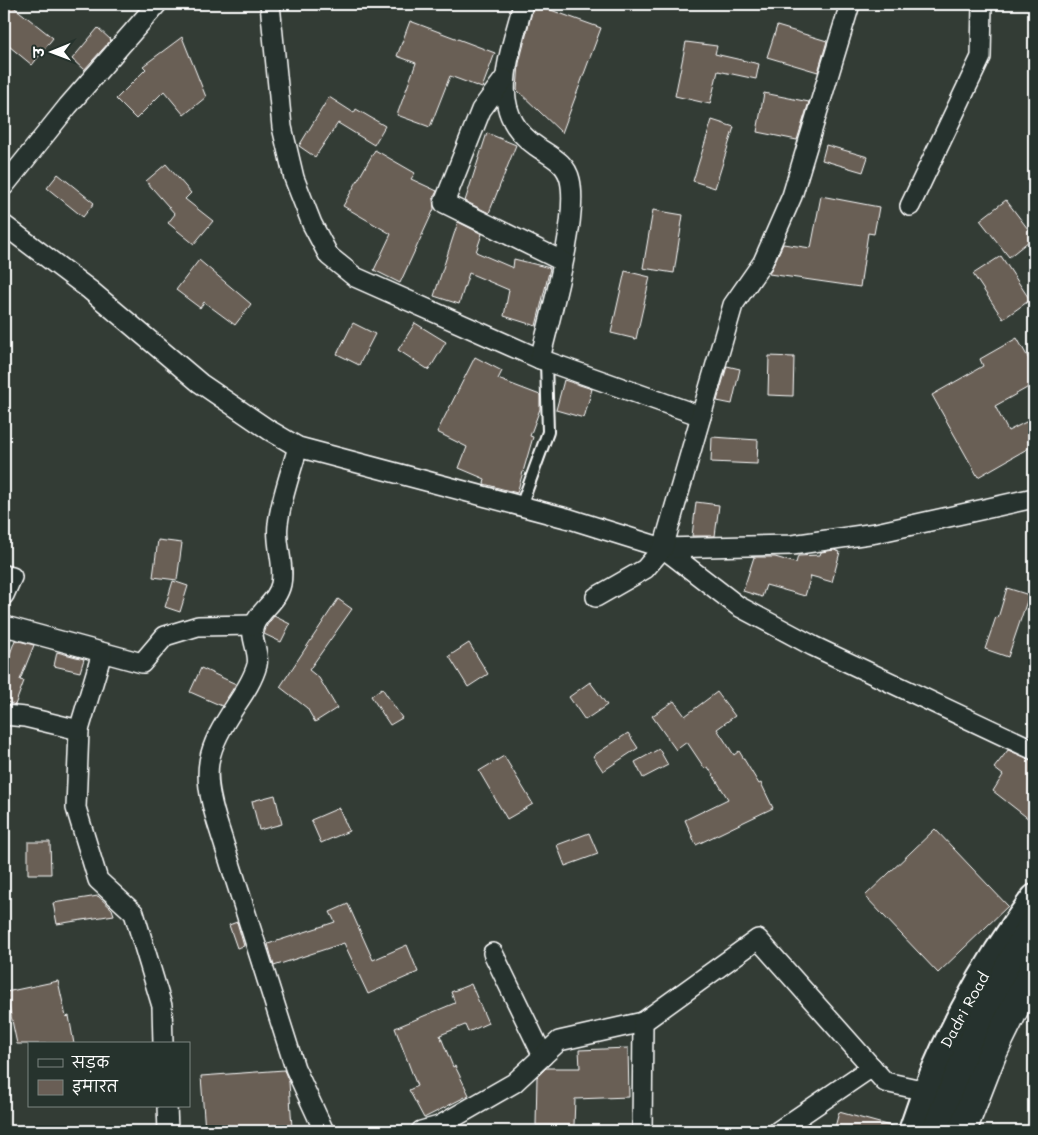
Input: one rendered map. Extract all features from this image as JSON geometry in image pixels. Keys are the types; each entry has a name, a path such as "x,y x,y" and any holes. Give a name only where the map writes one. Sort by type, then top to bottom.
{"main road":[{"path":"936,1131 970,1048 1009,963 1034,924"},
{"path":"962,1131 992,1054 1034,970"}],"street":[{"path":"4,186 68,106 157,4"},
{"path":"270,4 282,127 294,178 312,224 329,256 355,277 543,360 701,416"},
{"path":"522,4 504,79 505,99 515,125 533,144 562,164 568,175 571,187 570,227 543,360"},
{"path":"596,597 645,569 664,548 733,305 763,262 792,196 850,4"},
{"path":"910,206 981,58 982,4"},
{"path":"504,79 481,110 444,203 562,261"},
{"path":"4,224 90,290 200,383 269,430 298,446 521,506 664,548 792,546 876,533 1034,498"},
{"path":"298,446 278,524 282,571 281,584 272,603 262,612 254,625 252,632 257,649 258,664 251,681 217,736 208,767 207,784 217,822 295,1068 324,1131"},
{"path":"664,548 738,606 813,646 1034,750"},
{"path":"4,575 12,577 4,595"},
{"path":"4,627 142,663 165,636 198,626 254,625"},
{"path":"102,653 79,730 76,808 98,880 134,913 162,1006 163,1042"},
{"path":"4,715 26,717 79,730"},
{"name":"Dadri Road","path":"911,1131 926,1085 972,994 1020,916 1034,897"},
{"path":"421,1131 439,1126 514,1083 558,1041 643,1022 758,939 885,1082 917,1089 926,1085"},
{"path":"493,953 542,1056"},
{"path":"976,1131 1020,1019 1034,990"},
{"path":"642,1131 643,1022"},
{"path":"778,1131 872,1067"},
{"path":"167,1108 168,1131"}],"lane":[{"path":"521,506 548,432 543,360"}],"building":[{"path":"4,4 10,4 53,38 32,65 4,42"},
{"path":"534,4 601,28 562,133 517,90 519,63"},
{"path":"410,21 495,53 482,88 450,76 430,127 397,115 416,63 397,56"},
{"path":"777,26 827,41 818,72 767,57"},
{"path":"98,28 111,40 84,70 72,59"},
{"path":"182,37 206,97 184,115 164,91 136,119 116,99 146,69 143,66"},
{"path":"686,42 717,46 715,54 759,64 756,79 718,71 710,104 675,96"},
{"path":"764,93 809,102 797,140 757,132"},
{"path":"329,97 354,113 356,109 385,126 374,145 338,123 315,157 299,146"},
{"path":"712,120 734,127 715,188 693,181"},
{"path":"487,133 516,145 489,213 465,201"},
{"path":"826,145 868,157 863,172 822,160"},
{"path":"375,150 415,173 411,179 437,191 433,199 434,209 400,283 374,270 391,234 343,206"},
{"path":"166,164 191,193 185,199 213,221 194,244 168,223 175,214 146,181"},
{"path":"58,174 94,203 83,217 47,188"},
{"path":"821,196 879,207 874,234 868,233 860,287 769,274 783,244 811,248"},
{"path":"1006,200 1034,237 1009,257 980,220"},
{"path":"653,210 683,215 674,273 643,268"},
{"path":"458,222 482,234 476,252 513,268 514,259 550,268 536,326 504,316 509,290 469,273 459,304 434,296"},
{"path":"1001,256 1030,300 1003,319 973,274"},
{"path":"199,260 251,304 235,325 204,302 200,308 176,290"},
{"path":"625,271 650,277 636,339 611,333"},
{"path":"353,323 375,334 359,365 337,354"},
{"path":"415,323 446,342 429,370 398,350"},
{"path":"1017,338 1034,368 1034,384 995,406 1008,431 1034,418 1034,445 978,477 932,395 983,366 980,359"},
{"path":"769,356 794,357 793,396 768,395"},
{"path":"475,357 502,371 498,379 540,395 540,409 530,436 533,437 517,493 484,484 485,479 459,468 467,447 437,432"},
{"path":"727,366 740,369 732,404 717,401"},
{"path":"564,380 592,389 584,418 556,410"},
{"path":"712,437 758,440 757,464 711,462"},
{"path":"696,502 719,505 715,536 692,536"},
{"path":"158,540 182,543 177,580 153,577"},
{"path":"834,550 840,552 832,582 811,576 805,596 766,585 762,597 743,591 754,557 775,557 796,563 798,556 820,555 821,552"},
{"path":"173,581 188,586 180,612 165,607"},
{"path":"1007,588 1029,595 1008,657 985,649 996,617 998,618"},
{"path":"338,599 352,609 309,670 319,678 337,708 315,722 307,708 280,687"},
{"path":"274,616 290,624 281,642 264,634 267,625"},
{"path":"15,640 34,645 20,680 24,681 15,705 4,701 4,670"},
{"path":"469,643 488,674 468,687 449,656"},
{"path":"57,652 84,659 80,672 54,666"},
{"path":"201,668 236,684 222,706 190,692"},
{"path":"590,682 607,705 585,720 569,697"},
{"path":"382,688 402,718 390,725 371,696"},
{"path":"717,692 735,716 717,729 734,755 739,751 759,784 761,783 773,808 696,845 685,820 728,799 708,767 705,769 687,742 676,750 652,716 674,701 685,716"},
{"path":"628,733 638,748 603,771 593,756"},
{"path":"659,749 668,765 643,778 635,762"},
{"path":"1008,750 1034,761 1034,823 993,791 1003,775 994,768"},
{"path":"504,756 533,804 507,819 479,771"},
{"path":"275,795 282,824 259,830 252,801"},
{"path":"339,808 349,831 321,843 311,820"},
{"path":"935,829 1008,906 938,973 865,896"},
{"path":"589,833 598,854 565,866 557,845"},
{"path":"28,842 50,842 51,874 28,874"},
{"path":"98,896 112,909 114,915 57,924 53,903"},
{"path":"348,904 373,960 407,945 418,972 368,994 344,943 274,966 268,944 335,922 330,912"},
{"path":"237,922 244,946 237,948 229,925"},
{"path":"58,981 66,1017 69,1016 74,1042 28,1042 28,1044 17,1044 6,992"},
{"path":"471,984 488,1023 468,1032 465,1025 440,1035 453,1067 455,1066 469,1095 424,1118 409,1090 417,1086 395,1028 455,1003 451,992"},
{"path":"628,1048 629,1097 575,1099 574,1125 536,1125 537,1077 546,1068 580,1068 579,1050"},
{"path":"284,1070 289,1082 292,1128 205,1131 201,1076"},
{"path":"839,1112 894,1127 894,1131 834,1131"}]}
